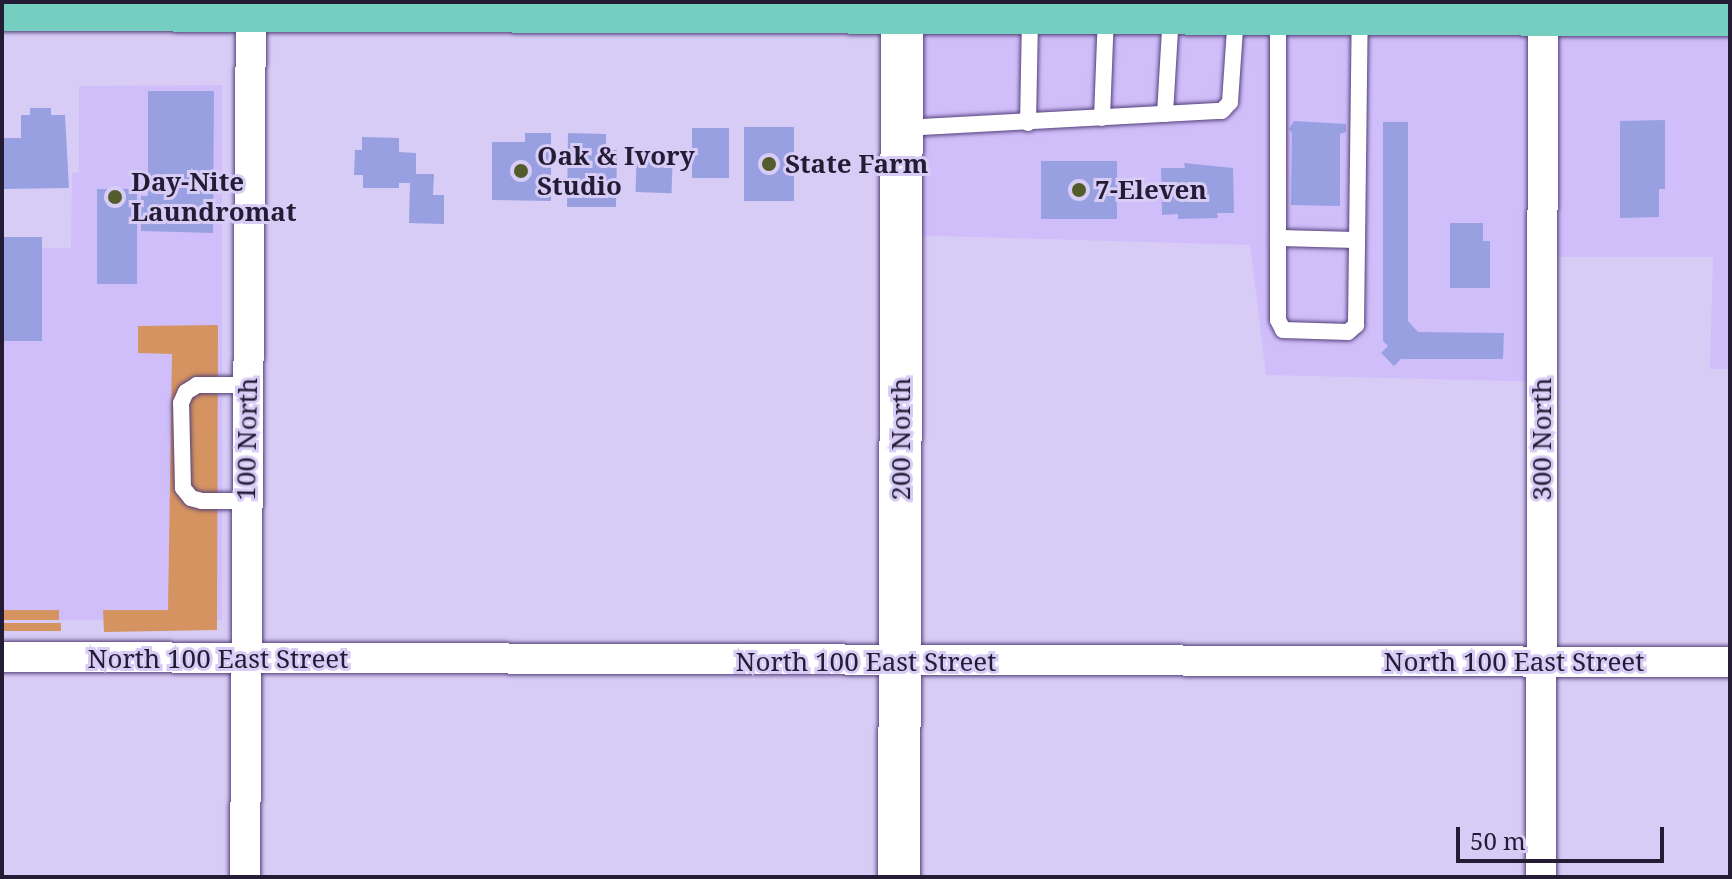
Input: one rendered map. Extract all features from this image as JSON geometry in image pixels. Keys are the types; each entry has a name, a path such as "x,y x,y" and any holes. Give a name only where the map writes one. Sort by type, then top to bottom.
{"main road":[{"path":"2,9 251,6 902,7 1106,13 1543,8 1703,10"}],"street":[{"name":"100 North","path":"245,877 251,6"},
{"name":"200 North","path":"899,877 902,7"},
{"name":"300 North","path":"1541,877 1543,8"},
{"name":"North 100 East Street","path":"2,657 900,662 1730,662"}],"lane":[{"path":"1257,13 1278,238 1278,320 1283,330 1348,332 1356,325 1357,240 1370,10"},
{"path":"1028,123 1030,12"},
{"path":"1102,118 1106,13"},
{"path":"1165,114 1171,13"},
{"path":"902,128 1222,111 1230,102 1257,13"},
{"path":"1278,238 1357,240"},
{"path":"246,501 202,501 191,498 183,488 181,403 186,392 197,385 247,385"}],"shaded area":[{"path":"901,2 1730,2 1730,369 1710,369 1713,257 1542,257 1542,382 1266,375 1250,245 901,235"},
{"path":"222,85 222,620 2,620 2,237 42,237 42,248 71,248 72,173 79,172 79,86"},
{"path":"218,325 217,630 104,632 103,610 168,610 172,354 138,353 138,326"},
{"path":"2,610 59,610 59,620 2,620"},
{"path":"2,623 61,623 61,631 2,631"}],"building":[{"path":"148,91 214,91 213,233 141,231 141,196 148,196"},
{"path":"30,108 51,108 51,115 65,115 69,188 2,189 2,138 21,138 21,115 30,115"},
{"path":"1665,120 1665,189 1659,189 1659,217 1620,218 1620,121"},
{"path":"1294,121 1346,124 1346,132 1340,134 1340,206 1291,205 1292,133 1289,129"},
{"path":"1383,122 1408,122 1408,321 1418,332 1504,333 1503,359 1401,359 1394,366 1381,353 1388,346 1383,341"},
{"name":"State Farm","path":"744,127 794,127 794,201 744,201"},
{"path":"692,128 729,128 729,178 692,178"},
{"name":"Oak & Ivory Studio","path":"525,133 551,133 551,201 492,200 492,142 525,142"},
{"path":"568,133 606,134 606,150 617,150 616,207 567,207"},
{"path":"362,137 399,138 399,152 416,153 416,174 434,174 433,195 444,195 444,224 409,223 410,183 399,183 399,188 363,188 363,175 354,175 355,150 362,150"},
{"path":"637,149 673,150 671,193 635,192"},
{"name":"7-Eleven","path":"1041,161 1117,161 1117,219 1041,219"},
{"path":"1184,163 1233,168 1234,213 1217,213 1218,218 1178,219 1178,214 1162,215 1161,168 1185,168"},
{"path":"97,189 137,189 137,284 97,284"},
{"path":"1450,223 1483,223 1483,241 1490,241 1490,288 1450,288"},
{"path":"2,237 42,237 42,341 2,341"}],"place":[{"name":"State Farm","path":"769,164"},
{"name":"Oak & Ivory Studio","path":"521,171"},
{"name":"7-Eleven","path":"1079,190"},
{"name":"Day-Nite Laundromat","path":"115,197"}]}
